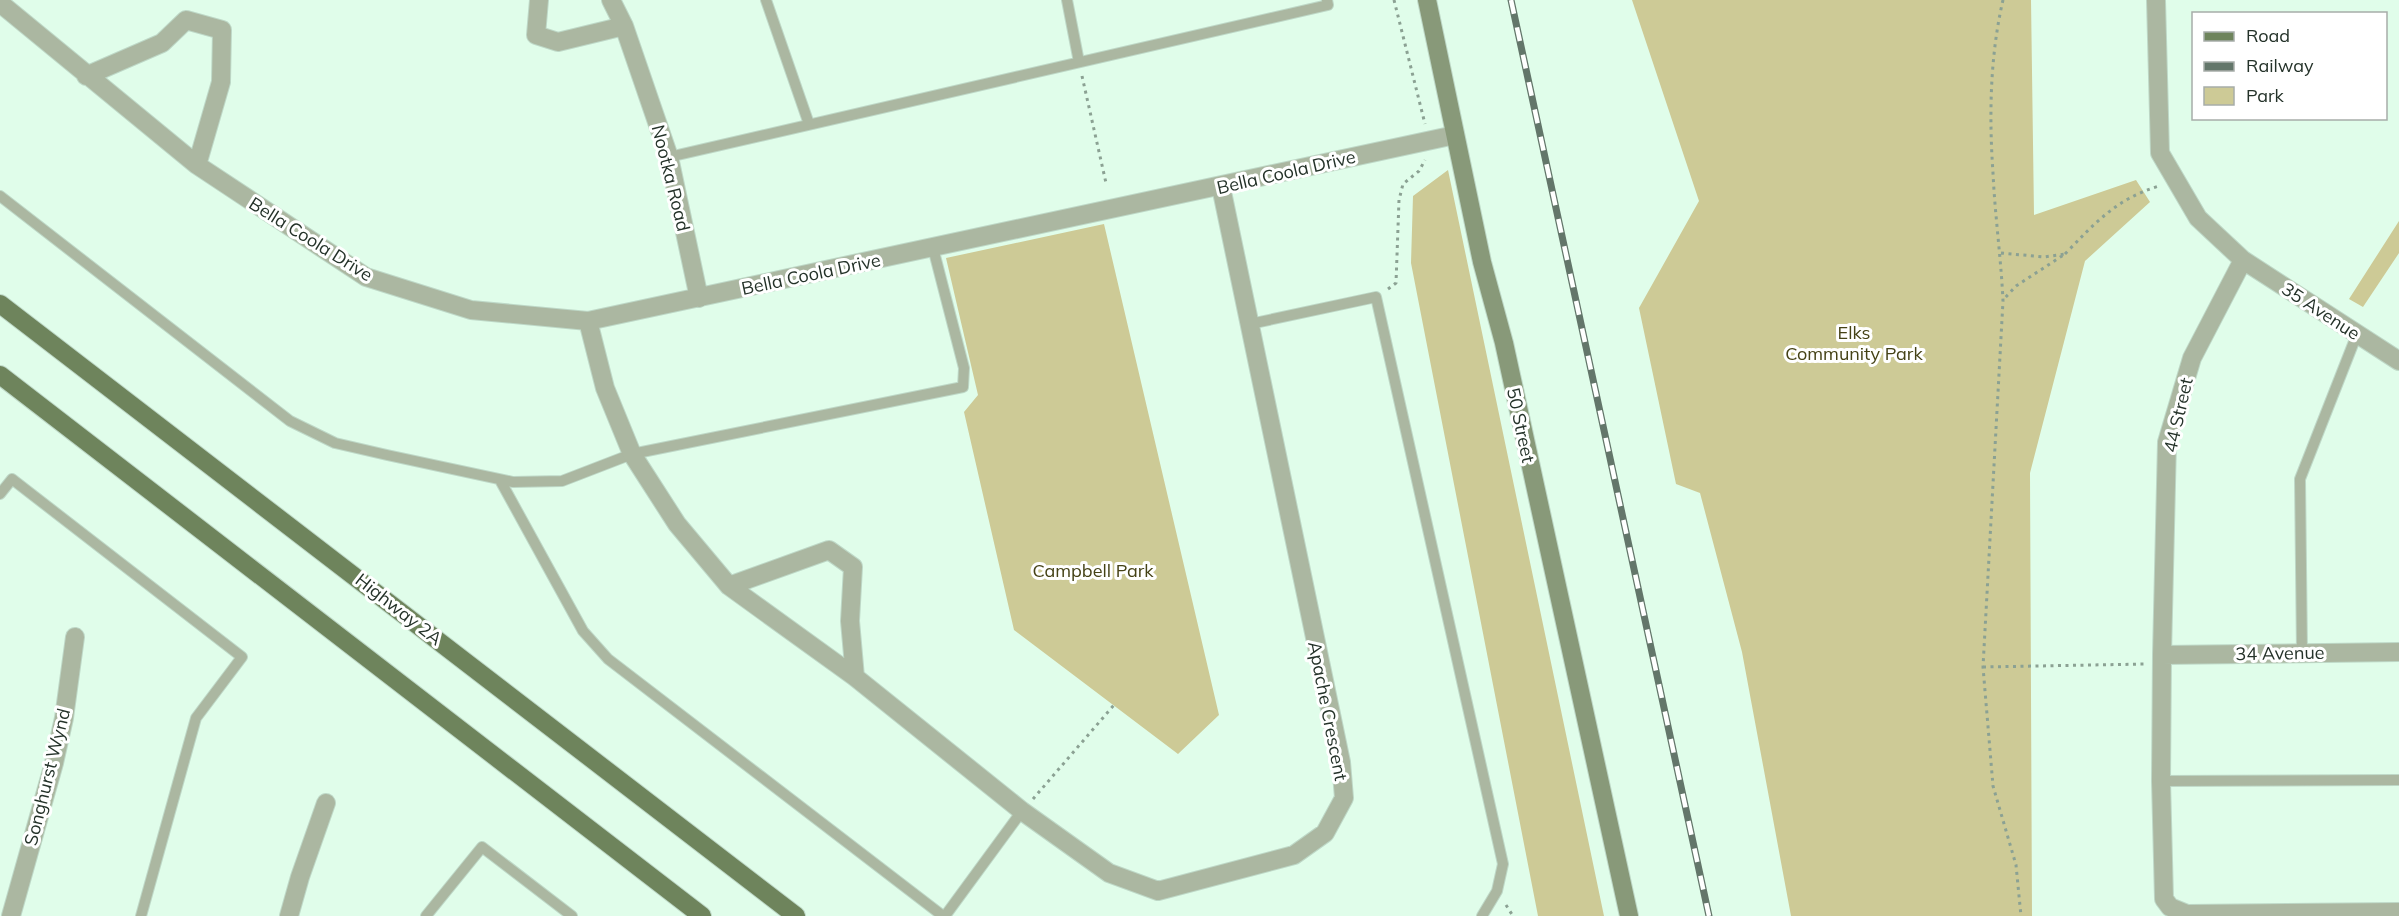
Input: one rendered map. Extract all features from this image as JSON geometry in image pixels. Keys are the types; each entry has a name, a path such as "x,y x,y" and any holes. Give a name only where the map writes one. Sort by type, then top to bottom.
{"main road":[{"name":"50 Street","path":"1427,0 1482,262 1504,343 1629,916"},
{"name":"Highway 2A","path":"0,304 796,916"},
{"path":"0,375 702,916"},
{"name":"50 Street","path":"1614,850 1619,916"}],"street":[{"path":"539,0 536,35 558,42 624,26"},
{"name":"Nootka Road","path":"611,0 624,26 669,157 699,298"},
{"path":"2156,0 2160,153 2198,218 2243,260"},
{"name":"Bella Coola Drive","path":"0,3 197,165 366,277 471,309 588,321 1455,135"},
{"path":"86,76 162,42 186,20 222,30 221,82 197,165"},
{"name":"Apache Crescent","path":"588,321 605,388 632,454 677,524 729,586 855,677 1022,811 1109,873 1158,891 1294,855 1325,833 1344,798 1341,762 1283,493 1221,187"},
{"name":"35 Avenue","path":"2243,260 2399,361"},
{"name":"44 Street","path":"2236,915 2187,914 2170,907 2164,899 2162,662 2167,442 2192,358 2243,260"},
{"path":"729,586 829,550 853,567 850,621 855,677"},
{"name":"Songhurst Wynd","path":"11,916 54,763 64,718 75,637"},
{"name":"34 Avenue","path":"2162,662 2302,653 2399,652"},
{"path":"290,916 300,877 326,803"},
{"path":"2236,915 2399,912"}],"lane":[{"path":"766,0 809,124"},
{"path":"1067,0 1079,62"},
{"path":"669,157 1328,5 1327,0"},
{"path":"0,196 290,422 335,443 513,482 562,481 632,454 963,387 964,368 933,248"},
{"path":"1250,324 1376,297 1503,864 1497,891 1482,916"},
{"path":"2302,653 2300,479 2357,334"},
{"path":"0,494 12,479 242,657 196,718 141,916"},
{"path":"500,480 583,631 608,659 944,916 1022,811"},
{"path":"2162,781 2399,780"},
{"path":"426,916 482,848 572,916"}],"path":[{"path":"1376,297 1396,283 1399,200 1403,184 1419,171 1426,158 1429,140 1394,0"},
{"path":"2003,0 1995,32 1992,66 1992,170 2001,253 2003,301 1983,667 1993,786 2016,865 2021,916"},
{"path":"1079,62 1106,183"},
{"path":"2003,301 2016,286 2065,254 2115,206 2139,192 2176,181"},
{"path":"2001,253 2044,257 2065,254"},
{"path":"1983,667 2162,662"},
{"path":"1022,811 1114,705"}],"green space":[{"name":"Elks Community Park","path":"1632,0 2031,0 2034,215 2136,180 2150,202 2085,261 2030,473 2032,916 1791,916 1742,652 1700,493 1676,484 1639,308 1699,201"},
{"path":"1448,170 1604,916 1538,916 1411,263 1413,196"},
{"path":"2399,221 2399,253 2363,307 2349,299"},
{"name":"Campbell Park","path":"1104,224 1219,715 1178,754 1014,630 964,412 978,395 946,258"}],"railway":[{"path":"1511,0 1709,916"}]}
